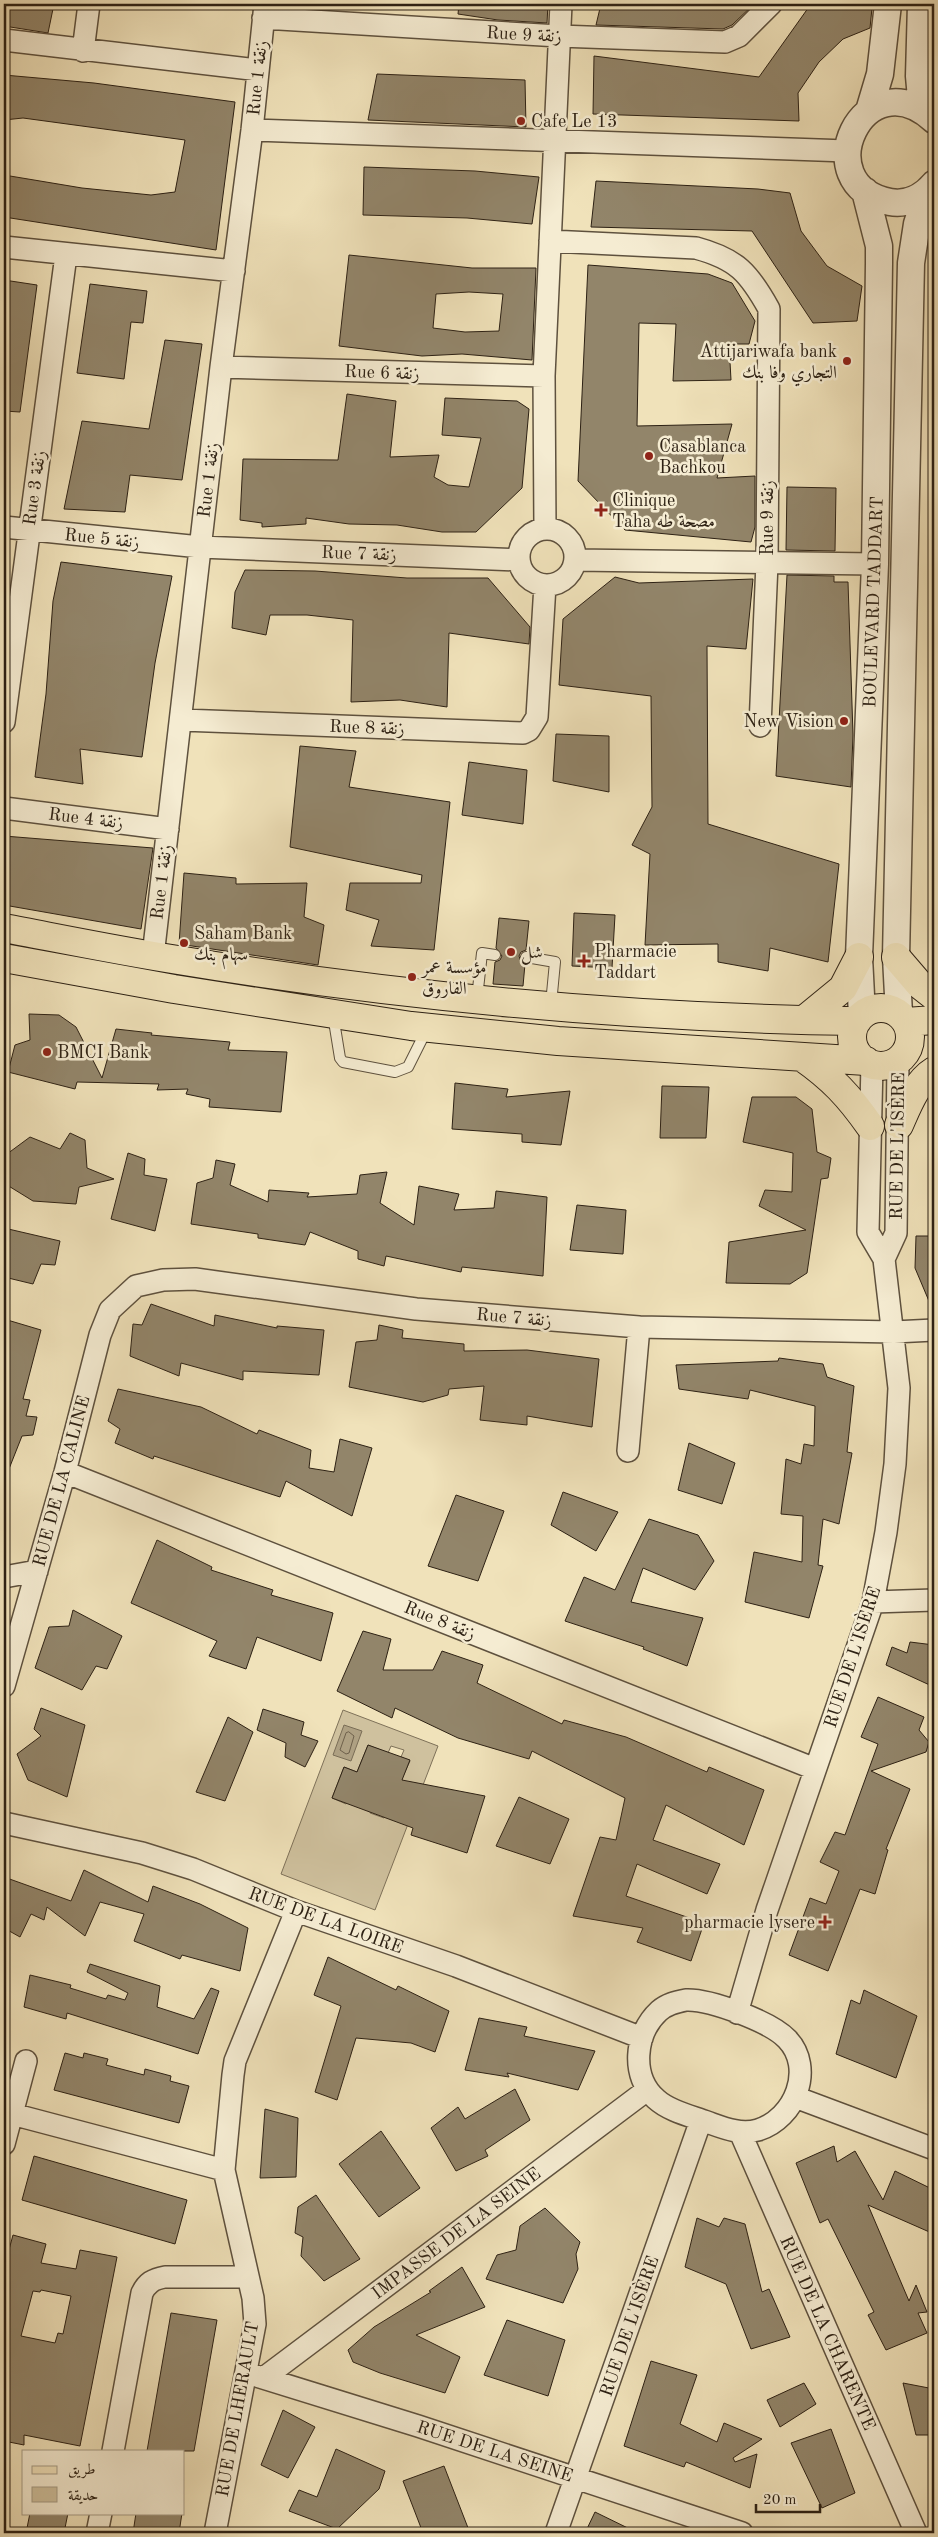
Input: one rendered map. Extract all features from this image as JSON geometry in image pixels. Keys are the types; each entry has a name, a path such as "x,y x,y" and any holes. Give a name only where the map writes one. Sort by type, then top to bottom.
{"main road":[{"path":"4,928 153,956 415,993 702,1017 804,1020 860,1018"},
{"path":"804,1020 843,988 859,957"},
{"path":"896,957 920,985 934,996"},
{"path":"4,958 174,989 428,1028 558,1041 802,1057 885,1060 934,1056"},
{"path":"885,1060 858,1053 853,1043 853,1031 860,1018 871,1009 890,1009 903,1018 934,1020"},
{"path":"885,1060 910,1041 903,1018"},
{"path":"802,1057 831,1078 851,1099 870,1126"},
{"path":"899,1125 910,1100 922,1083 934,1071"}],"street":[{"path":"84,51 89,4"},
{"path":"545,529 544,376 553,140 561,4"},
{"name":"Rue 9 زنقة","path":"264,11 560,36 725,42 739,36 771,4"},
{"path":"869,111 880,74 888,4"},
{"path":"921,4 919,76 928,115"},
{"name":"Rue 1 زنقة","path":"153,956 182,720 220,367 252,130 264,11"},
{"path":"4,40 84,51 258,70"},
{"path":"928,115 909,104 895,102 882,105 869,111 857,122 850,136 846,151 849,166 855,180 865,191 879,200 896,203 912,200 930,188"},
{"path":"252,130 846,151"},
{"name":"BOULEVARD TADDART","path":"903,1018 896,957 911,263 915,234 930,188"},
{"name":"BOULEVARD TADDART","path":"860,1018 859,957 875,564 879,263 879,246 865,191"},
{"name":"Rue 9 زنقة","path":"550,241 696,248 719,254 737,266 753,281 769,309 767,563 760,726"},
{"path":"4,246 234,271"},
{"name":"Rue 3 زنقة","path":"4,722 66,254"},
{"name":"Rue 6 زنقة","path":"220,367 544,376"},
{"name":"Rue 5 زنقة","path":"4,527 200,547"},
{"path":"545,529 553,529 567,537 572,544 575,560 570,573 565,578 545,585 527,577 519,560 519,552 531,534 545,529"},
{"name":"Rue 7 زنقة","path":"200,547 519,560"},
{"path":"575,560 875,564"},
{"name":"Rue 8 زنقة","path":"182,720 523,733 534,725 538,709 545,585"},
{"name":"Rue 4 زنقة","path":"4,808 168,829"},
{"name":"RUE DE L'ISÈRE","path":"884,1259 896,1232 899,1125 885,1060"},
{"name":"RUE DE L'ISÈRE","path":"737,2013 767,1910 873,1602 886,1532 894,1464 899,1388 894,1332 884,1259 868,1232 870,1126 885,1060"},
{"name":"Rue 7 زنقة","path":"136,1286 163,1280 195,1279 416,1309 638,1327 894,1332 934,1330"},
{"name":"RUE DE LA CALINE","path":"4,1686 65,1472 100,1335 110,1310 136,1286"},
{"path":"628,1451 638,1327"},
{"name":"Rue 8 زنقة","path":"65,1472 815,1769"},
{"path":"4,1577 37,1571"},
{"path":"873,1602 934,1600"},
{"name":"RUE DE LA LOIRE","path":"4,1823 142,1854 193,1869 296,1911 456,1966 642,2038"},
{"name":"RUE DE LHERAULT","path":"215,2533 256,2375 253,2298 224,2170 235,2061 296,1911"},
{"path":"694,2000 737,2013 770,2025 791,2043 800,2069 795,2097 781,2118 755,2131 740,2132 664,2106 647,2090 639,2069 638,2054 642,2038 659,2011 678,2002 694,2000"},
{"path":"4,2144 26,2062"},
{"name":"IMPASSE DE LA SEINE","path":"256,2375 647,2090"},
{"path":"795,2097 934,2149"},
{"path":"12,2114 224,2170"},
{"name":"RUE DE L'ISÈRE","path":"556,2533 701,2120"},
{"name":"RUE DE LA CHARENTE","path":"740,2132 916,2533"},
{"path":"113,2450 142,2293 146,2286 157,2278 165,2277 247,2277"},
{"name":"RUE DE LA SEINE","path":"256,2375 576,2477 742,2533"},
{"path":"97,2533 101,2514"}],"lane":[{"path":"477,998 482,953 495,955"},
{"path":"526,957 555,962 551,1005"},
{"path":"333,1014 340,1058 343,1062 395,1072 408,1067 428,1028"}],"green space":[{"path":"343,1710 438,1746 375,1910 281,1874","holes":["368,1745 388,1753 391,1746 404,1750 401,1757 410,1761 384,1818 370,1813 371,1809 348,1800 346,1804 332,1798 344,1767 357,1772"]}],"water":[{"path":"344,1725 362,1731 351,1761 333,1755"}],"building":[{"path":"10,4 54,4 48,33 4,26 4,6 9,7"},
{"path":"459,4 548,4 547,23 498,20 458,14"},
{"path":"601,4 754,4 732,25 723,29 596,25"},
{"path":"811,4 872,4 870,28 843,39 819,62 798,93 799,121 593,114 594,56 759,77"},
{"path":"377,74 525,80 526,127 368,120"},
{"path":"4,75 94,83 235,102 216,250 4,217 4,175 82,188 151,195 175,192 185,140 23,118 4,120"},
{"path":"364,167 475,171 539,177 532,224 467,218 363,215"},
{"path":"596,181 758,189 790,193 801,231 827,266 862,286 857,321 813,323 752,231 591,227"},
{"path":"349,255 472,268 536,268 532,360 462,354 422,356 339,346","holes":["469,292 503,294 499,331 465,332 433,328 436,294"]},
{"path":"588,265 708,274 732,283 755,321 749,344 729,344 731,380 673,381 676,324 639,323 637,426 732,424 717,478 755,476 755,527 751,542 625,530 578,481"},
{"path":"4,280 37,285 20,412 4,411"},
{"path":"90,284 147,291 143,323 131,322 124,379 77,373"},
{"path":"165,340 202,344 182,480 130,475 125,512 64,509 82,421 149,429"},
{"path":"347,394 396,401 390,457 439,455 434,477 448,485 469,487 481,438 442,435 445,398 517,401 529,409 522,488 476,532 442,532 397,525 349,524 306,518 306,524 262,527 262,523 240,520 243,459 338,460"},
{"path":"787,487 836,488 835,551 786,550"},
{"path":"61,562 172,576 155,663 142,757 80,749 83,784 35,777 46,694 53,601"},
{"path":"245,570 315,571 407,578 488,578 530,627 529,644 449,633 447,707 400,700 351,702 353,620 307,615 270,615 266,635 232,628 235,592"},
{"path":"787,575 834,576 834,582 848,582 853,735 851,787 776,776"},
{"path":"615,577 639,583 753,579 746,649 707,646 708,824 839,864 828,962 770,948 768,971 718,962 718,944 645,945 650,854 632,845 652,807 651,696 559,685 563,619"},
{"path":"556,734 609,736 609,792 553,781"},
{"path":"300,746 356,751 349,787 450,802 434,950 371,946 379,920 346,910 350,883 421,883 422,875 290,847"},
{"path":"469,762 527,770 523,824 462,815"},
{"path":"4,836 153,848 141,929 4,905"},
{"path":"184,873 236,878 236,884 307,883 304,917 324,925 318,965 179,944"},
{"path":"574,913 615,915 612,968 572,966"},
{"path":"499,918 529,921 526,950 521,952 519,956 521,962 525,964 523,986 493,984 495,962 500,960 502,956 496,948"},
{"path":"29,1014 59,1015 76,1027 102,1078 116,1029 152,1033 151,1035 230,1042 228,1050 287,1052 281,1112 209,1107 210,1099 186,1094 188,1089 157,1090 159,1084 77,1082 75,1089 8,1072 15,1045 30,1040"},
{"path":"455,1083 508,1089 506,1097 570,1091 561,1145 522,1142 522,1134 452,1129"},
{"path":"662,1086 709,1087 706,1138 660,1138"},
{"path":"752,1097 796,1097 812,1109 817,1152 831,1158 828,1178 821,1179 807,1273 790,1284 726,1283 729,1242 806,1230 759,1206 765,1190 792,1192 793,1153 743,1142"},
{"path":"70,1133 85,1140 87,1168 114,1179 79,1187 76,1204 33,1201 7,1185 7,1154 30,1137 60,1149"},
{"path":"128,1153 145,1159 144,1175 167,1179 155,1231 111,1219"},
{"path":"216,1160 235,1164 230,1185 268,1202 269,1190 309,1193 307,1197 357,1194 360,1175 387,1172 380,1203 414,1225 419,1186 459,1194 454,1210 494,1208 496,1191 547,1197 543,1276 462,1267 461,1272 386,1256 384,1266 358,1259 358,1251 310,1232 305,1245 258,1238 258,1234 191,1224 197,1183 213,1178"},
{"path":"577,1205 626,1210 623,1254 570,1250"},
{"path":"4,1228 60,1241 55,1265 41,1264 33,1284 4,1277"},
{"path":"916,1236 934,1236 934,1313 915,1268"},
{"path":"151,1304 214,1326 215,1315 277,1328 277,1326 324,1330 319,1375 243,1371 243,1380 181,1363 179,1376 130,1356 133,1324 142,1325"},
{"path":"4,1319 41,1330 23,1399 30,1400 26,1416 37,1417 33,1435 22,1436 5,1479"},
{"path":"379,1325 403,1330 402,1338 464,1344 464,1351 527,1350 599,1359 592,1427 527,1416 527,1425 480,1420 484,1386 449,1389 448,1395 423,1402 349,1387 356,1342 377,1340"},
{"path":"779,1358 823,1364 827,1377 854,1386 847,1452 852,1453 839,1524 823,1519 818,1565 823,1566 809,1618 745,1602 754,1552 802,1562 803,1516 781,1514 786,1459 801,1464 804,1444 814,1446 815,1406 750,1390 748,1399 679,1389 676,1365 778,1361"},
{"path":"118,1389 201,1407 257,1434 259,1430 311,1450 309,1468 334,1472 340,1439 372,1448 352,1516 286,1481 280,1497 154,1456 153,1459 115,1443 120,1429 108,1421"},
{"path":"689,1443 735,1463 722,1504 678,1490"},
{"path":"563,1492 618,1512 596,1551 551,1525"},
{"path":"456,1495 504,1511 478,1581 428,1566"},
{"path":"649,1519 698,1535 714,1561 695,1590 643,1568 631,1602 703,1618 687,1666 643,1649 644,1647 565,1621 584,1577 615,1590"},
{"path":"157,1540 212,1567 211,1570 273,1590 271,1595 333,1613 321,1661 257,1637 246,1669 209,1656 217,1641 131,1603"},
{"path":"73,1610 122,1636 107,1669 96,1666 82,1690 35,1668 49,1627 69,1626"},
{"path":"363,1631 391,1639 383,1670 433,1670 442,1651 483,1665 477,1683 562,1724 564,1720 626,1737 707,1772 709,1767 764,1790 744,1845 666,1805 653,1840 720,1864 707,1894 637,1864 626,1896 704,1923 691,1961 637,1942 643,1928 573,1916 600,1837 616,1840 625,1798 532,1751 529,1759 458,1738 395,1708 392,1718 337,1691"},
{"path":"910,1642 934,1645 934,1687 886,1665 892,1647 907,1653"},
{"path":"878,1697 924,1717 919,1730 929,1742 926,1752 871,1771 910,1789 886,1849 888,1850 875,1894 860,1889 828,1971 789,1955 810,1898 826,1904 839,1871 820,1862 835,1832 845,1835 878,1744 861,1737"},
{"path":"41,1708 85,1725 67,1797 28,1780 17,1754 41,1736 34,1729"},
{"path":"263,1709 304,1722 301,1735 318,1741 305,1767 285,1757 286,1743 257,1730"},
{"path":"228,1717 253,1732 225,1801 196,1792"},
{"path":"368,1745 410,1760 402,1780 485,1796 467,1853 411,1835 413,1828 332,1798 344,1767 357,1772"},
{"path":"519,1797 569,1819 550,1864 496,1846"},
{"path":"84,1870 148,1902 153,1886 200,1904 248,1928 240,1971 182,1955 180,1959 134,1941 144,1914 100,1902 85,1936 47,1907 44,1920 31,1914 20,1937 4,1928 4,1877 71,1901"},
{"path":"328,1957 396,1990 398,1986 449,2011 435,2052 411,2043 356,2038 337,2100 315,2092 341,2006 314,1995"},
{"path":"90,1964 160,1986 157,2007 194,2019 211,1988 219,1991 198,2054 67,2013 66,2019 24,2007 30,1975 71,1985 70,1988 106,1999 108,1995 125,2000 128,1993 87,1972"},
{"path":"864,1990 917,2016 896,2078 836,2054 851,2000 860,2004"},
{"path":"479,2018 527,2027 524,2036 595,2051 578,2090 507,2073 509,2077 465,2070"},
{"path":"65,2053 83,2058 84,2053 108,2059 106,2065 144,2075 145,2069 171,2076 170,2081 189,2086 179,2123 54,2090"},
{"path":"515,2089 530,2120 485,2150 488,2156 456,2171 431,2128 458,2107 465,2119"},
{"path":"265,2109 298,2118 296,2177 260,2178"},
{"path":"381,2131 420,2188 379,2217 339,2164"},
{"path":"834,2146 837,2162 855,2151 883,2200 895,2171 934,2190 934,2234 868,2205 909,2301 916,2285 927,2312 918,2313 927,2333 886,2350 868,2315 874,2312 828,2219 820,2223 796,2163"},
{"path":"34,2156 187,2200 175,2244 22,2200"},
{"path":"316,2195 360,2259 324,2281 301,2256 303,2237 295,2233 298,2207"},
{"path":"545,2208 580,2242 576,2254 578,2269 563,2303 486,2279 497,2255 516,2250 520,2226"},
{"path":"697,2218 719,2227 724,2218 745,2224 762,2292 769,2289 790,2337 751,2349 726,2284 685,2267"},
{"path":"13,2235 46,2244 41,2263 76,2269 80,2250 117,2257 80,2446 24,2435 24,2445 4,2441 4,2268","holes":["41,2290 71,2296 63,2334 58,2333 55,2343 21,2336 33,2291 40,2292"]},
{"path":"462,2267 485,2307 416,2335 460,2357 445,2393 380,2373 353,2362 348,2350 374,2327 431,2292 429,2291"},
{"path":"171,2313 217,2320 194,2451 147,2450"},
{"path":"507,2320 565,2340 548,2396 484,2375"},
{"path":"651,2361 697,2375 680,2424 717,2442 724,2423 762,2439 733,2458 735,2462 757,2454 750,2488 686,2462 684,2467 624,2446"},
{"path":"804,2383 816,2404 780,2427 767,2400"},
{"path":"903,2383 934,2389 934,2435 916,2435"},
{"path":"283,2410 315,2427 288,2478 261,2465"},
{"path":"831,2429 855,2493 822,2508 791,2443"},
{"path":"336,2449 385,2471 379,2489 337,2529 289,2511 299,2490 317,2497"},
{"path":"444,2466 470,2533 423,2533 403,2481"},
{"path":"595,2512 638,2533 585,2533"},
{"path":"30,2514 68,2514 64,2533 26,2533"},
{"path":"136,2514 182,2514 179,2533 133,2533"}],"place":[{"name":"Cafe Le 13","path":"521,121"},
{"name":"Attijariwafa bank التجاري وفا بنك","path":"847,361"},
{"name":"Casablanca Bachkou","path":"649,456"},
{"name":"Clinique Taha مصحة طه","path":"601,510"},
{"name":"New Vision","path":"844,721"},
{"name":"Saham Bank سهام بنك","path":"184,943"},
{"name":"شل","path":"511,952"},
{"name":"Pharmacie Taddart","path":"584,961"},
{"name":"مؤسسة عمر الفاروق","path":"412,977"},
{"name":"BMCI Bank","path":"47,1052"},
{"name":"pharmacie lysere","path":"825,1922"}]}
